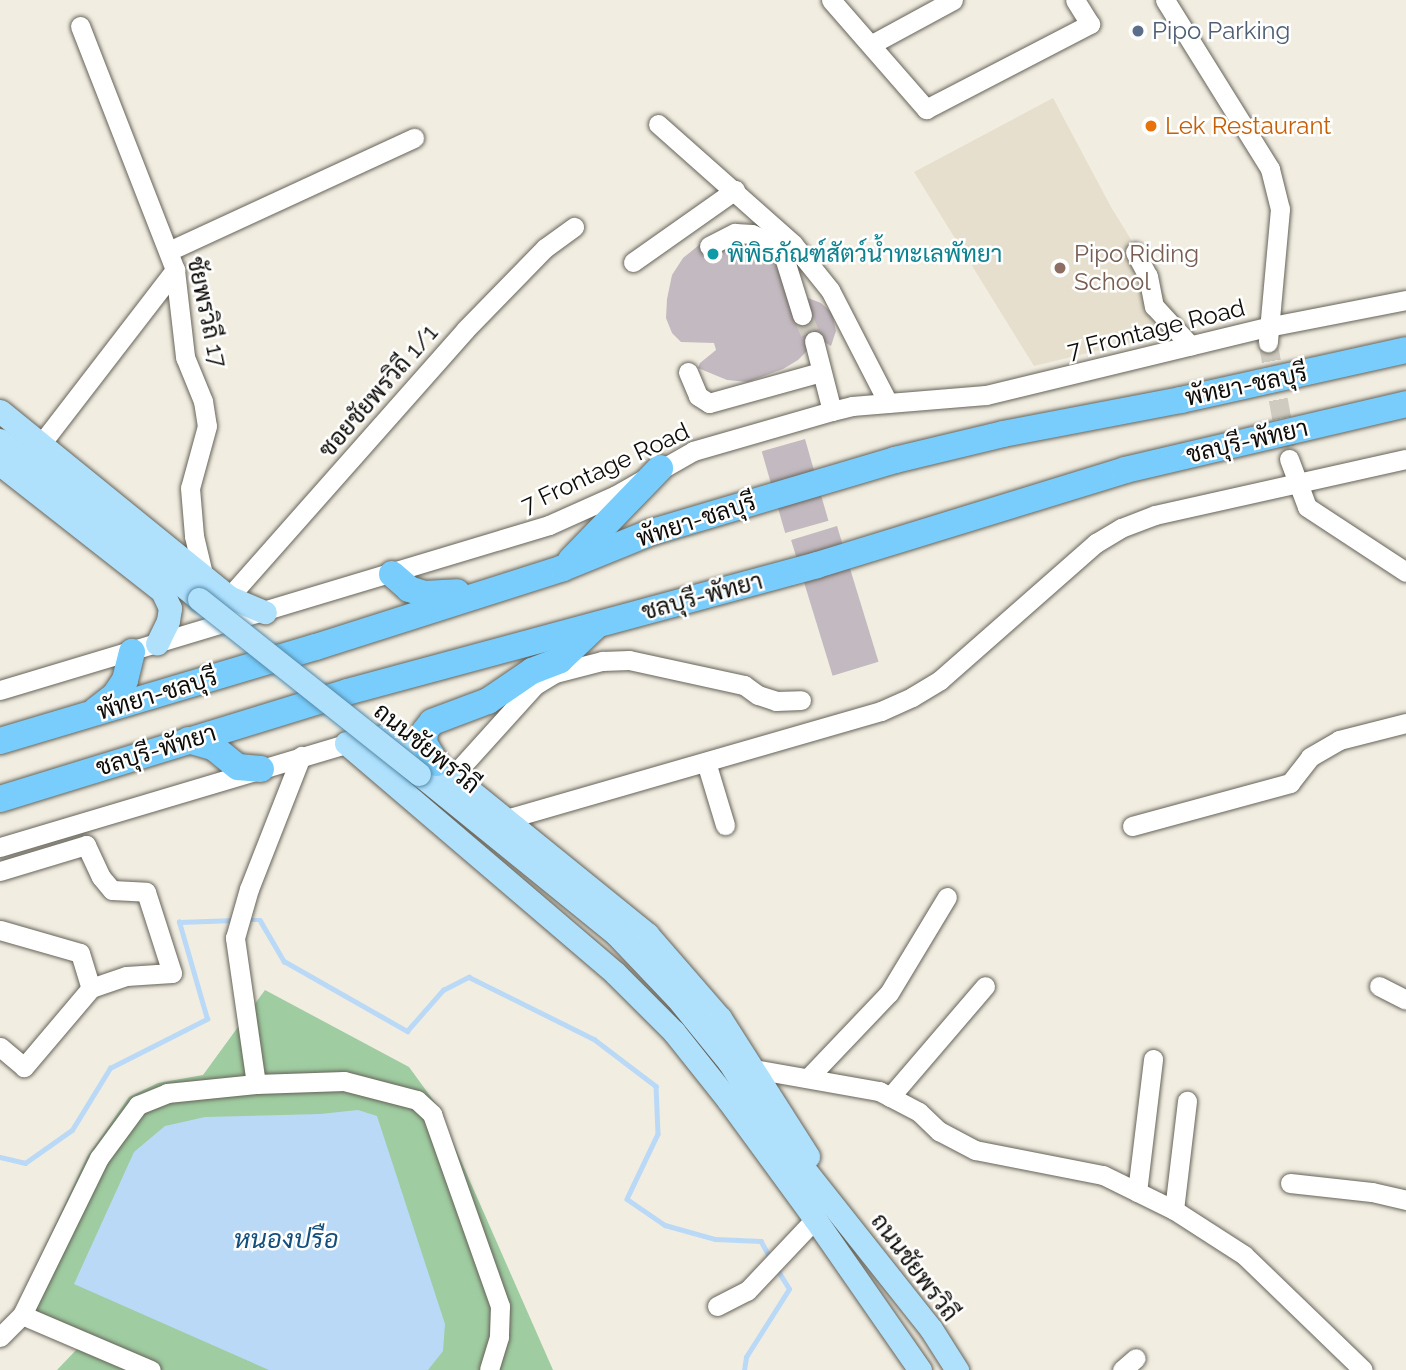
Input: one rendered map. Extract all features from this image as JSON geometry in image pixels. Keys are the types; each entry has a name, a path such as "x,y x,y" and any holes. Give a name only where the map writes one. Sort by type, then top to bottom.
{"highway":[{"name":"พัทยา-ชลบุรี","path":"0,741 563,569 649,533 790,490 1003,433 1181,400 1406,350"},
{"name":"ชลบุรี-พัทยา","path":"0,799 347,692 817,565 1125,470 1406,404"},
{"path":"563,569 660,468"},
{"path":"392,574 409,589 424,594 494,590"},
{"path":"435,772 424,743 425,731 432,722 488,701 532,671 560,660 598,623"},
{"path":"92,713 115,695 125,680 132,652"},
{"path":"188,740 213,747 239,766 261,769"}],"main road":[{"name":"ถนนชัยพรวิถี","path":"0,411 41,444 202,589 265,612"},
{"name":"ถนนชัยพรวิถี","path":"0,440 202,589 647,934 720,1018 793,1128 830,1197"},
{"path":"0,464 184,607 197,607 205,598 202,589"},
{"path":"157,644 168,621 170,608 162,591"},
{"name":"ถนนชัยพรวิถี","path":"385,735 407,742 435,772 615,934 677,998 729,1062 779,1138 830,1197 931,1329 957,1370"},
{"name":"ถนนชัยพรวิถี","path":"346,743 625,983 674,1032 729,1100 920,1370"},
{"name":"ถนนชัยพรวิถี","path":"779,1138 815,1219"},
{"path":"901,1345 931,1329"}],"street":[{"path":"831,0 926,109 1090,24 1074,0"},
{"path":"872,44 953,0"},
{"path":"1165,0 1270,169 1280,209 1268,335"},
{"name":"ชัยพรวิถี 17","path":"80,26 175,270 186,357 203,401 207,426 190,488 202,589"},
{"path":"658,124 735,190 788,249 830,290 888,403"},
{"path":"169,251 414,138"},
{"path":"634,262 735,190"},
{"name":"ซอยชัยพรวิถี 1/1","path":"229,597 465,330 545,248 573,227"},
{"path":"709,247 735,233 752,234 788,249"},
{"path":"788,249 802,316"},
{"path":"1135,252 1148,276 1154,306 1191,346"},
{"path":"41,444 175,270"},
{"name":"7 Frontage Road","path":"0,690 550,526 615,495 693,451 832,411 888,403 986,395 1191,346 1268,335 1406,300"},
{"path":"814,341 832,411"},
{"path":"688,372 698,396 709,403 821,372"},
{"path":"1289,459 1307,508 1403,566"},
{"path":"503,820 881,711 912,697 940,680 1096,544 1121,528 1155,515 1406,459"},
{"path":"435,772 535,685 555,673 602,661 629,660 744,685 766,699 801,700"},
{"path":"1132,826 1290,783 1310,757 1339,740 1406,723"},
{"path":"0,847 346,743 385,735"},
{"path":"256,1084 235,938 246,899 302,756"},
{"path":"706,762 725,825"},
{"path":"0,871 86,845 101,877 112,890 146,892 172,973 126,976 91,988 24,1067 0,1047"},
{"path":"808,1077 889,993 947,897"},
{"path":"0,930 80,953 91,988"},
{"path":"890,1097 985,986"},
{"path":"1379,986 1406,1000"},
{"path":"1137,1192 1153,1059"},
{"path":"754,1069 879,1091 919,1112 939,1131 975,1150 1103,1175 1174,1210 1244,1255 1360,1369"},
{"path":"0,1337 22,1315 99,1157 138,1105 167,1093 256,1084 344,1081 417,1100 432,1114 500,1306 499,1337 490,1370"},
{"path":"1174,1210 1187,1101"},
{"path":"1290,1183 1373,1192 1406,1200"},
{"path":"717,1306 753,1285 815,1219"},
{"path":"22,1315 151,1370"}],"shaded area":[{"name":"Pipo Riding School","path":"1053,98 1111,207 1186,329 1034,366 914,172"}],"green space":[{"path":"265,990 409,1067 436,1104 553,1370 57,1370 77,1349 14,1313 87,1157 129,1097 158,1083 203,1075"}],"water":[{"name":"หนองปรือ","path":"358,1110 377,1116 445,1324 443,1351 428,1370 269,1370 74,1284 134,1152 165,1126 205,1117 320,1114"}],"building":[{"path":"704,241 751,242 769,253 809,314 808,298 821,303 832,313 836,331 831,346 819,339 798,360 783,369 748,382 727,380 698,368 700,363 716,350 714,343 681,342 672,333 666,318 672,275 683,258"},
{"path":"805,439 828,521 785,533 762,451"},
{"path":"837,526 879,662 833,676 791,540"}],"waterway":[{"path":"0,1157 25,1163 72,1130 110,1068 207,1019 179,922 235,920"},
{"path":"247,920 260,920 284,961 407,1031 443,990 469,977 594,1039 656,1086 658,1134 627,1199 665,1225 715,1239 761,1241 770,1257"},
{"path":"744,1370 746,1357 789,1289 776,1268"}],"tunnel":[{"path":"802,315 814,341"},
{"path":"1268,342 1289,459"}],"place":[{"name":"Pipo Parking","path":"1138,31"},
{"name":"Lek Restaurant","path":"1151,126"},
{"name":"พิพิธภัณฑ์สัตว์น้ำทะเลพัทยา","path":"713,254"},
{"name":"Pipo Riding School","path":"1060,268"}]}
